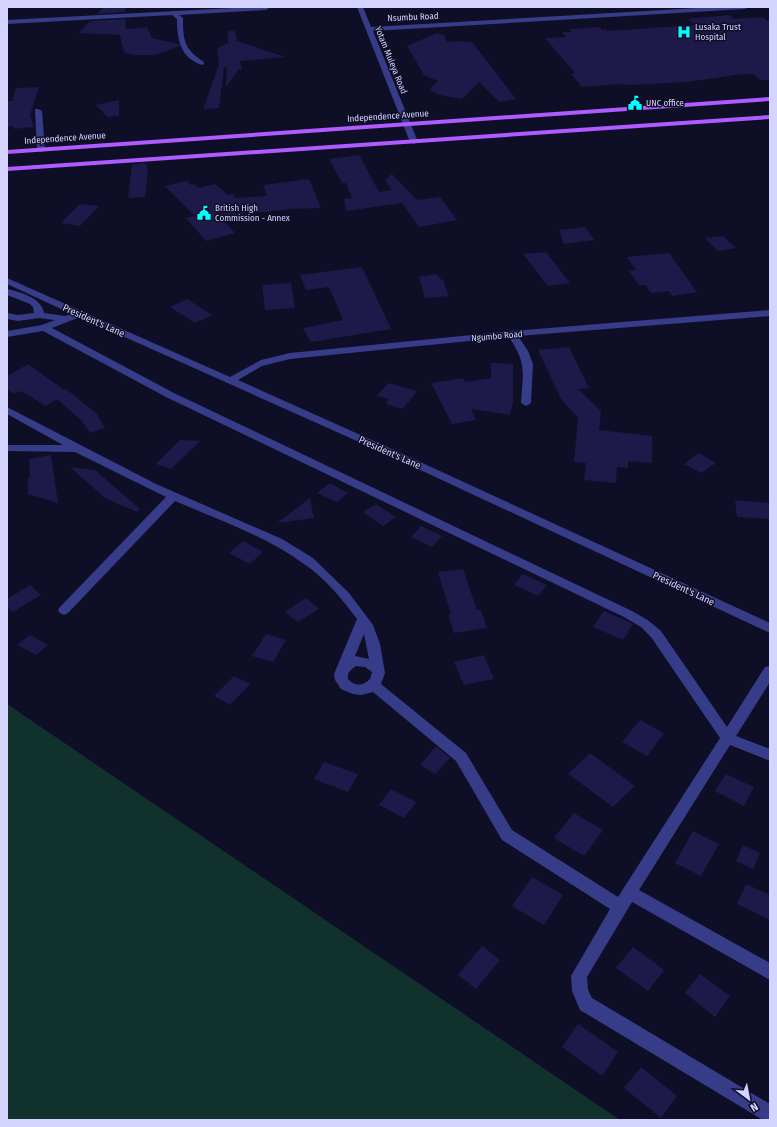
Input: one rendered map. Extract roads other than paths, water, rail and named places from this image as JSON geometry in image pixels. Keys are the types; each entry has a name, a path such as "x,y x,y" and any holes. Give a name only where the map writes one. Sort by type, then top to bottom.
{"main road":[{"name":"Independence Avenue","path":"7,152 769,99"},
{"path":"767,108 766,105 769,99"},
{"path":"7,169 768,117 767,108 752,100"}],"street":[{"path":"148,7 150,14"},
{"name":"Yotam Muleya Road","path":"360,7 414,142"},
{"name":"Nsumbu Road","path":"369,29 745,7"},
{"path":"7,22 266,8"},
{"path":"174,13 180,18 181,37 185,51 190,56 202,62"},
{"path":"38,111 41,150"},
{"name":"President's Lane","path":"7,281 404,459 770,628"},
{"path":"7,292 35,303 40,311 39,315"},
{"name":"Ngumbo Road","path":"230,381 259,363 290,356 512,334 770,313"},
{"path":"7,334 44,328 80,314"},
{"path":"7,316 18,318 39,315 65,319"},
{"path":"44,328 170,395 628,614 645,624 656,634 727,738 770,755"},
{"path":"512,334 523,351 528,364 526,403"},
{"path":"7,410 76,449 174,496 279,543 310,562 326,576 363,620 374,646 378,678 374,685 365,690 355,690 346,686 341,680 341,672 345,666 363,620"},
{"path":"7,448 76,449"},
{"path":"64,610 174,496"},
{"path":"345,666 354,662 364,661 372,664 378,671"},
{"path":"770,671 629,892 579,976 580,991 586,1004 770,1114"},
{"path":"374,685 461,757 507,834 620,907"},
{"path":"629,892 770,972"}],"place":[{"name":"Lusaka Trust Hospital","path":"684,32"},
{"name":"UNC office","path":"635,103"},
{"name":"British High Commission - Annex","path":"204,213"}]}
